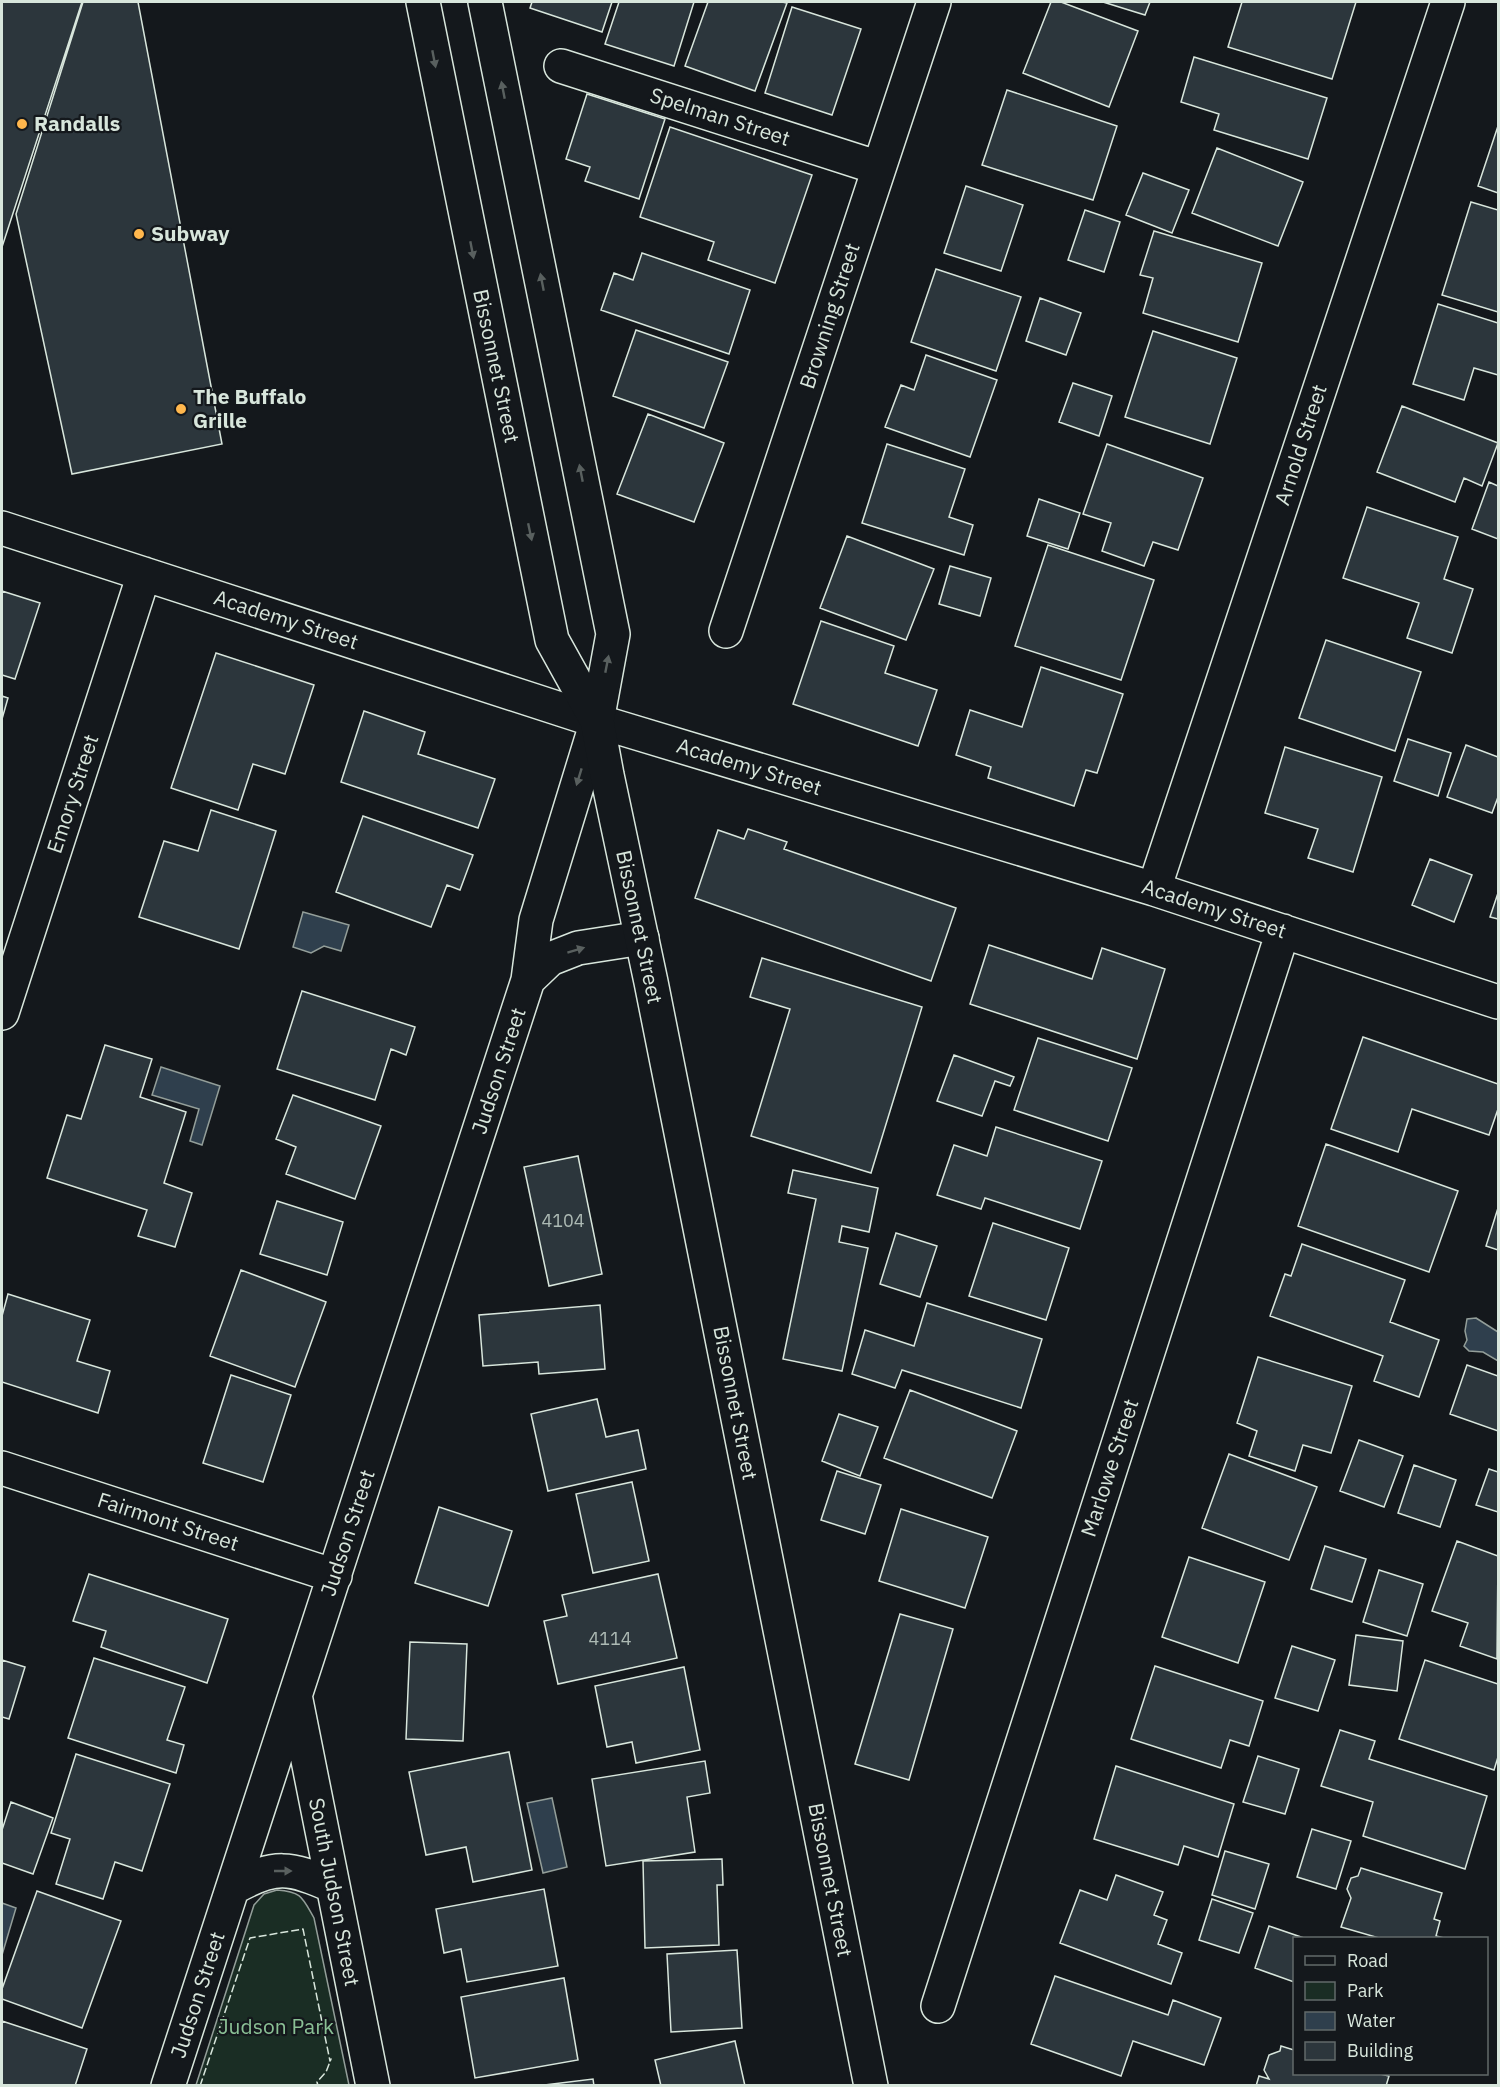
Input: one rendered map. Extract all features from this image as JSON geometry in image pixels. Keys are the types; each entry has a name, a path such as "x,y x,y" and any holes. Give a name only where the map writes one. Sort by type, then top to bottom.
{"street":[{"name":"Bissonnet Street","path":"423,2 552,640 597,721 606,775 642,938 871,2085"},
{"name":"Bissonnet Street","path":"485,2 613,634 597,721"},
{"name":"Browning Street","path":"726,631 934,2"},
{"name":"Arnold Street","path":"1154,889 1448,2"},
{"name":"Spelman Street","path":"561,66 879,168"},
{"name":"Academy Street","path":"2,528 597,721 1154,889 1498,1002"},
{"name":"Emory Street","path":"2,1013 144,574"},
{"name":"Judson Street","path":"168,2085 528,980 536,920 597,721"},
{"name":"Marlowe Street","path":"938,2006 1283,931"},
{"name":"Judson Street","path":"528,980 550,959 578,948 642,938"},
{"name":"Fairmont Street","path":"2,1468 334,1576"},
{"name":"South Judson Street","path":"295,1698 373,2085"},
{"path":"234,1888 256,1875 282,1870 306,1874 333,1886"}],"green space":[{"name":"Judson Park","path":"277,1890 297,1894 307,1905 314,1918 349,2085 196,2085 254,1905 264,1894"}],"water":[{"path":"303,912 349,925 341,951 324,946 311,953 293,947"},
{"path":"161,1067 220,1086 202,1145 190,1141 199,1109 152,1095"},
{"path":"1476,1318 1498,1332 1498,1361 1483,1352 1469,1351 1464,1346 1467,1340 1465,1331 1467,1319"},
{"path":"552,1798 567,1867 543,1873 527,1803"},
{"path":"2,1903 16,1908 2,1955"}],"building":[{"name":"Randalls","path":"2,2 82,2 2,247"},
{"path":"83,2 138,2 222,444 72,474 16,214"},
{"path":"532,2 612,2 602,32 530,8"},
{"path":"619,2 694,2 674,66 605,44"},
{"path":"708,2 787,3 755,91 685,66"},
{"path":"1051,2 1061,2 1138,31 1109,107 1023,73"},
{"path":"1103,2 1150,2 1145,15"},
{"path":"1242,2 1356,2 1332,79 1228,47"},
{"path":"792,7 861,29 832,115 765,93"},
{"path":"1194,57 1327,98 1308,159 1214,130 1219,114 1181,102"},
{"path":"1007,90 1117,126 1093,200 982,165"},
{"path":"587,94 665,119 639,199 585,181 590,167 566,159"},
{"path":"1498,126 1498,193 1478,186"},
{"path":"670,127 812,175 775,283 708,260 714,242 640,217"},
{"path":"1217,148 1303,182 1278,246 1192,213"},
{"path":"1143,173 1189,190 1172,233 1126,215"},
{"path":"966,186 1023,205 1001,271 944,253"},
{"path":"1471,202 1498,210 1498,312 1442,295"},
{"path":"1085,210 1120,222 1104,272 1068,260"},
{"path":"1154,231 1262,263 1238,342 1143,313 1153,278 1140,275"},
{"path":"642,253 750,290 729,354 601,310 614,273 633,280"},
{"path":"936,269 1021,297 996,371 911,342"},
{"path":"1040,298 1081,313 1066,355 1026,341"},
{"path":"1438,304 1498,323 1498,375 1474,368 1464,400 1413,384"},
{"path":"636,330 728,362 704,428 613,396"},
{"path":"1153,331 1237,358 1210,444 1125,417"},
{"path":"926,355 997,380 970,457 885,427 901,385 914,390"},
{"path":"1073,383 1112,396 1099,436 1059,422"},
{"path":"1402,406 1498,443 1482,486 1464,478 1455,502 1377,472"},
{"path":"648,414 724,443 694,522 617,494"},
{"path":"887,444 965,469 949,517 973,525 964,555 862,523"},
{"path":"1107,444 1203,478 1178,550 1153,542 1144,566 1102,551 1111,523 1083,514"},
{"path":"1489,482 1498,486 1498,539 1472,529"},
{"path":"1039,499 1080,513 1068,549 1027,536"},
{"path":"1367,507 1458,537 1444,579 1473,589 1452,653 1407,638 1419,603 1343,578"},
{"path":"847,536 934,569 906,640 820,608"},
{"path":"1048,545 1154,580 1121,680 1015,646"},
{"path":"950,566 991,578 980,616 939,604"},
{"path":"2,591 40,603 15,679 2,675"},
{"path":"821,621 894,646 885,673 937,690 918,746 793,704"},
{"path":"1326,640 1421,672 1395,751 1299,718"},
{"path":"216,653 314,685 285,774 253,764 238,810 171,788"},
{"path":"1041,667 1123,694 1097,773 1086,770 1074,806 988,778 991,767 956,755 970,710 1022,727"},
{"path":"2,696 8,698 2,719"},
{"path":"364,711 425,732 418,754 495,779 478,828 341,782"},
{"path":"1408,739 1451,753 1438,796 1394,781"},
{"path":"1466,745 1498,757 1498,797 1492,813 1447,797"},
{"path":"1285,747 1382,777 1353,872 1308,858 1318,829 1265,813"},
{"path":"211,810 276,831 239,949 139,917 164,841 198,851"},
{"path":"363,816 473,855 460,890 447,885 431,927 336,892"},
{"path":"748,829 787,842 784,849 956,908 931,981 695,898 718,830 744,839"},
{"path":"1430,859 1472,875 1454,922 1412,905"},
{"path":"1498,893 1498,919 1490,917"},
{"path":"989,945 1092,979 1102,948 1165,969 1137,1059 970,1004"},
{"path":"762,958 922,1007 871,1173 751,1136 790,1009 750,997"},
{"path":"302,991 415,1027 406,1055 391,1049 375,1100 277,1069"},
{"path":"1363,1037 1498,1084 1498,1109 1489,1135 1412,1109 1398,1152 1331,1129"},
{"path":"1038,1038 1132,1068 1108,1141 1014,1110"},
{"path":"105,1045 152,1059 140,1097 186,1112 164,1183 192,1193 175,1247 138,1236 147,1210 47,1178 67,1115 81,1119"},
{"path":"954,1055 1014,1077 1010,1086 995,1081 982,1116 937,1101"},
{"path":"293,1095 381,1126 355,1199 286,1174 296,1147 276,1139"},
{"path":"996,1127 1102,1161 1080,1229 985,1198 981,1209 937,1195 954,1145 987,1156"},
{"path":"1326,1144 1458,1191 1429,1272 1298,1226"},
{"path":"578,1156 602,1274 549,1286 524,1167"},
{"path":"793,1170 878,1188 869,1232 842,1226 839,1242 868,1248 842,1371 783,1359 816,1199 788,1193"},
{"path":"277,1201 343,1222 327,1275 260,1254"},
{"path":"1498,1208 1498,1250 1486,1246"},
{"path":"993,1223 1069,1248 1046,1320 969,1296"},
{"path":"896,1233 937,1246 920,1297 880,1284"},
{"path":"1302,1244 1405,1280 1390,1322 1439,1340 1419,1397 1374,1381 1383,1356 1270,1316 1285,1274 1291,1276"},
{"path":"241,1270 326,1302 295,1387 210,1356"},
{"path":"8,1294 90,1320 77,1361 110,1371 98,1413 2,1382 2,1316"},
{"path":"927,1303 1042,1339 1021,1408 902,1370 895,1388 852,1374 865,1330 914,1346"},
{"path":"600,1305 605,1369 539,1374 538,1362 483,1366 479,1315"},
{"path":"1258,1357 1352,1386 1331,1453 1303,1445 1295,1471 1249,1456 1257,1431 1237,1423"},
{"path":"1467,1365 1498,1376 1498,1431 1450,1414"},
{"path":"231,1375 291,1395 263,1482 203,1463"},
{"path":"910,1390 1017,1431 992,1498 884,1458"},
{"path":"597,1399 606,1437 638,1430 646,1469 548,1491 531,1414"},
{"path":"839,1414 878,1427 860,1476 822,1461"},
{"path":"1359,1440 1403,1456 1384,1507 1340,1491"},
{"path":"1229,1454 1317,1487 1289,1560 1202,1528"},
{"path":"1414,1465 1456,1480 1440,1527 1398,1513"},
{"path":"1489,1469 1498,1472 1498,1512 1476,1505"},
{"path":"837,1471 881,1485 865,1534 821,1520"},
{"path":"632,1482 649,1561 593,1573 576,1494"},
{"path":"439,1507 512,1531 488,1606 415,1583"},
{"path":"901,1509 988,1537 965,1608 879,1581"},
{"path":"1457,1541 1498,1556 1497,1659 1460,1646 1468,1623 1432,1611"},
{"path":"1325,1546 1366,1559 1352,1602 1311,1589"},
{"path":"1189,1557 1265,1582 1238,1663 1162,1637"},
{"path":"1379,1570 1423,1584 1407,1636 1363,1622"},
{"path":"89,1574 228,1619 207,1683 101,1647 106,1631 73,1621"},
{"path":"658,1574 677,1658 558,1684 544,1621 567,1616 562,1595"},
{"path":"900,1614 953,1629 909,1780 855,1764"},
{"path":"1356,1635 1403,1641 1397,1691 1349,1685"},
{"path":"410,1642 467,1644 463,1741 406,1739"},
{"path":"1292,1646 1335,1660 1318,1711 1275,1698"},
{"path":"94,1658 185,1687 167,1740 184,1745 176,1773 68,1738"},
{"path":"2,1660 25,1667 9,1719 2,1717"},
{"path":"1425,1660 1498,1684 1498,1757 1494,1770 1399,1739"},
{"path":"1155,1666 1263,1701 1249,1746 1230,1740 1221,1768 1131,1739"},
{"path":"684,1667 700,1750 636,1763 632,1742 607,1747 595,1686"},
{"path":"1340,1730 1375,1741 1369,1759 1487,1796 1465,1869 1363,1836 1373,1802 1321,1786"},
{"path":"509,1752 532,1870 473,1882 466,1847 426,1855 409,1772"},
{"path":"76,1754 170,1784 142,1871 115,1862 103,1899 56,1884 70,1839 51,1833"},
{"path":"1258,1756 1299,1769 1285,1814 1243,1802"},
{"path":"705,1761 710,1793 687,1797 695,1852 606,1866 592,1779"},
{"path":"1116,1766 1234,1804 1218,1857 1184,1846 1178,1865 1094,1839"},
{"path":"11,1802 53,1818 33,1874 2,1863 2,1830"},
{"path":"1312,1829 1351,1841 1336,1889 1297,1877"},
{"path":"1225,1851 1269,1864 1255,1909 1212,1895"},
{"path":"722,1859 723,1885 717,1885 719,1945 645,1948 643,1861"},
{"path":"1361,1868 1442,1893 1434,1919 1440,1921 1436,1936 1440,1937 1376,1937 1341,1927 1351,1898 1347,1889 1351,1878 1358,1876"},
{"path":"1116,1875 1163,1892 1154,1915 1167,1920 1158,1944 1182,1953 1171,1984 1060,1943 1080,1890 1107,1900"},
{"path":"544,1889 558,1966 467,1982 461,1949 444,1953 436,1909"},
{"path":"37,1891 121,1921 82,2028 2,1999 2,1989"},
{"path":"1212,1899 1253,1913 1239,1953 1199,1940"},
{"path":"1269,1926 1301,1937 1293,1937 1293,1982 1255,1968"},
{"path":"737,1950 742,2028 671,2032 667,1954"},
{"path":"1055,1976 1168,2015 1173,2000 1221,2018 1204,2065 1133,2041 1121,2076 1031,2044"},
{"path":"564,1978 578,2060 475,2078 461,1997"},
{"path":"2,2021 87,2049 75,2086 2,2086"},
{"path":"735,2041 745,2086 661,2086 655,2060"},
{"path":"1281,2046 1293,2050 1293,2075 1389,2076 1386,2086 1256,2086 1259,2076 1269,2079 1264,2070 1269,2055 1280,2051"},
{"path":"593,2079 594,2086 536,2086"}],"fence":[{"path":"200,2086 250,1938 303,1929 330,2061 331,2059 326,2072 317,2082 318,2086"}],"place":[{"name":"Randalls","path":"22,124"},
{"name":"Subway","path":"139,234"},
{"name":"The Buffalo Grille","path":"181,409"}]}
